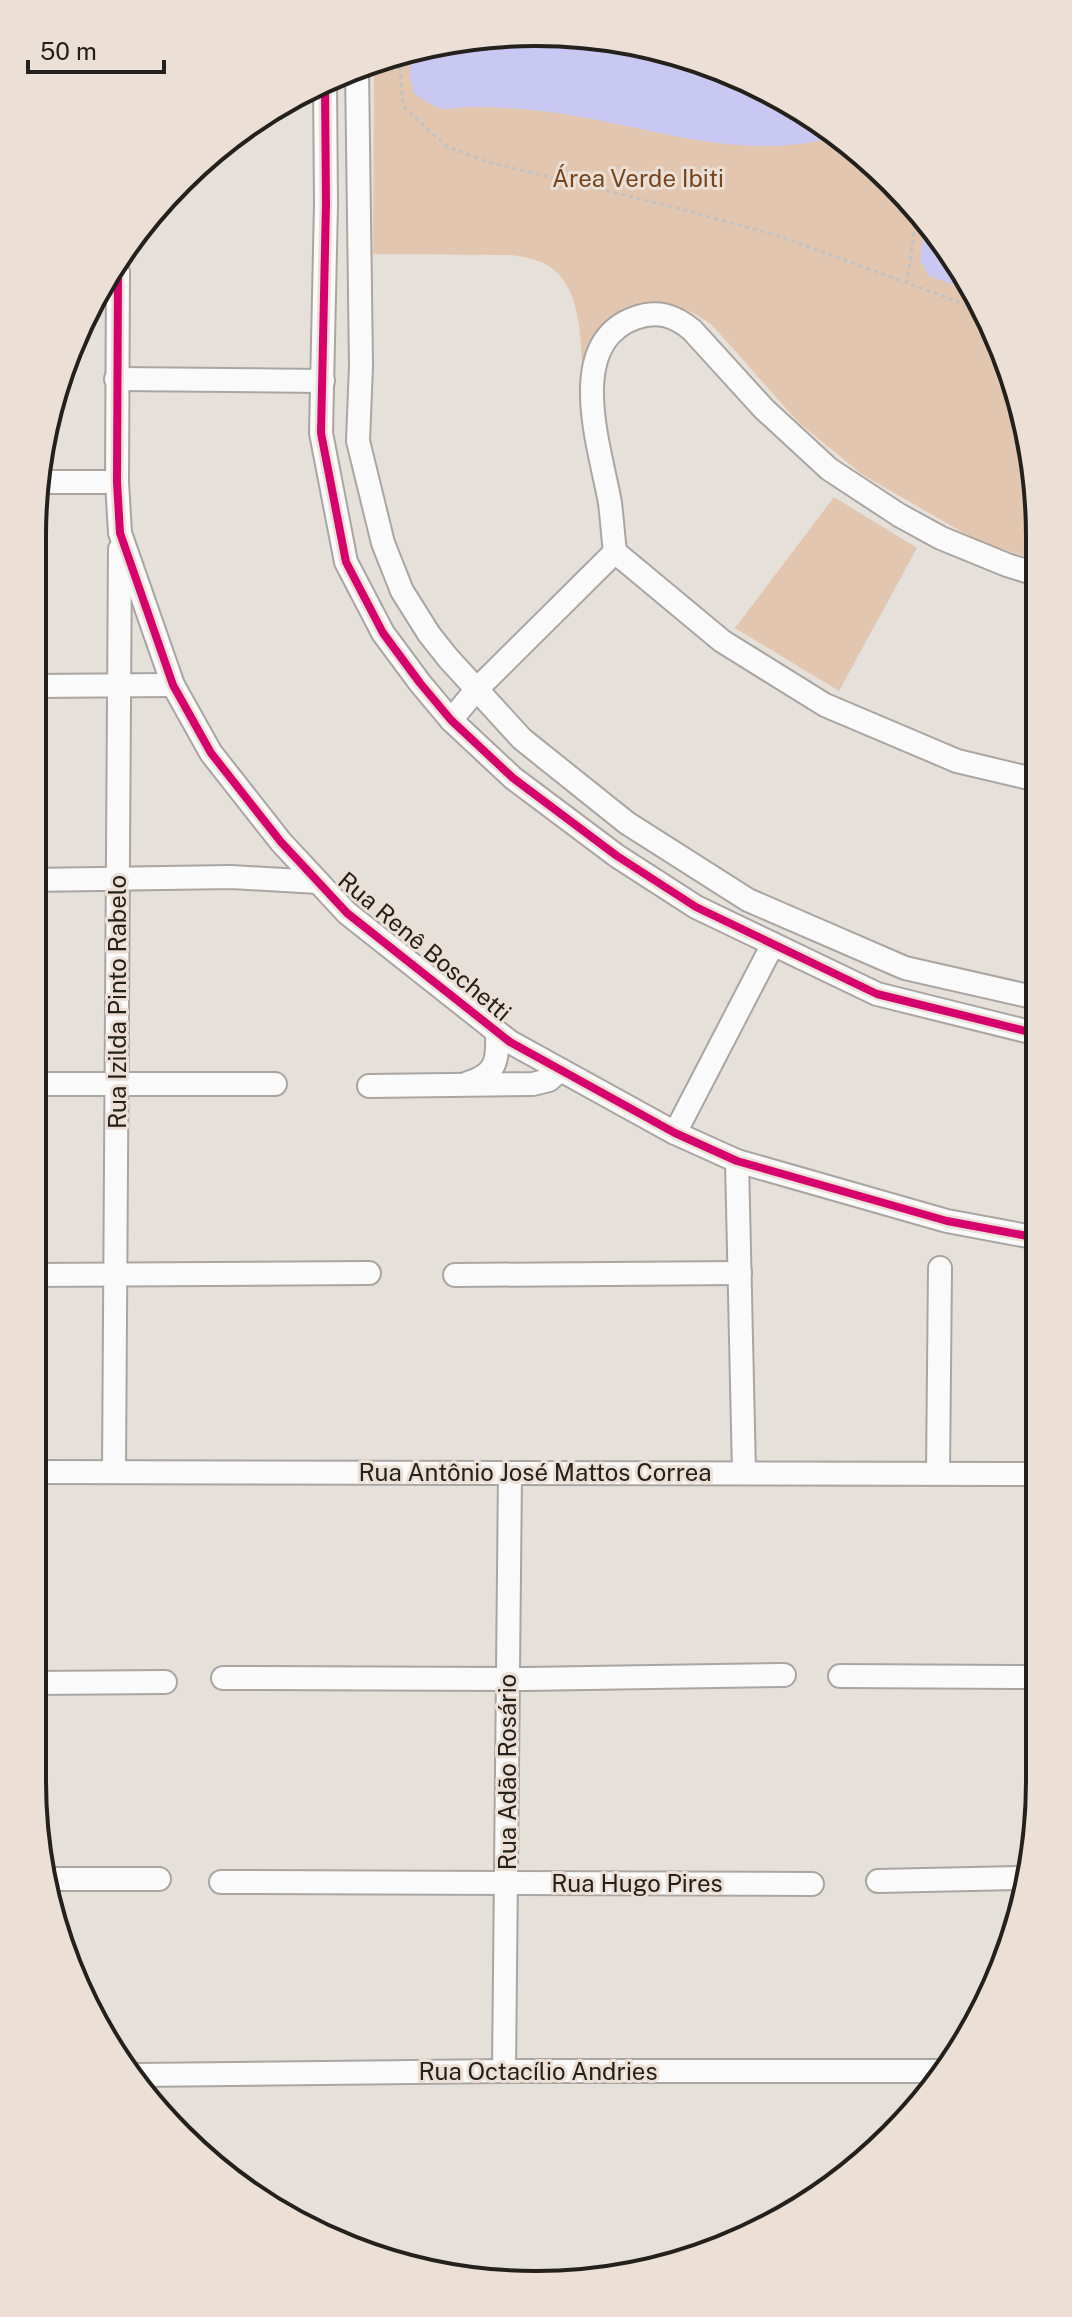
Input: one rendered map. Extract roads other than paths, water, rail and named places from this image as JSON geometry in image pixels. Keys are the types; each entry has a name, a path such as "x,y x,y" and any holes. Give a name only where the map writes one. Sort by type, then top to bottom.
{"street":[{"path":"357,80 361,366 358,441 383,543 402,591 429,634 476,690 537,751 627,823 748,900 905,968 1026,996"},
{"path":"346,84 349,132 357,140"},
{"path":"325,94 321,433 346,562 383,633 420,683 451,720 513,778 617,856 696,907 877,994 1026,1031"},
{"name":"Rua Renê Boschetti","path":"114,288 120,533 173,685 211,753 274,833 347,913 510,1042 675,1133 737,1161 947,1221 1026,1236"},
{"path":"1026,571 941,538 899,515 829,469 764,409 679,319 650,314 631,320 613,331 601,349 592,377 591,411 610,505 615,552 722,641 825,705 957,761 1026,777"},
{"path":"116,379 323,381"},
{"path":"49,482 117,482"},
{"name":"Rua Izilda Pinto Rabelo","path":"114,1472 120,533"},
{"path":"451,720 476,690 615,552"},
{"path":"46,686 173,685"},
{"path":"486,752 510,726"},
{"path":"513,778 537,751"},
{"path":"231,877 257,872 269,863 276,847 274,833"},
{"path":"46,880 231,877 318,882"},
{"path":"675,1133 773,944"},
{"path":"463,1085 483,1078 496,1063 497,1032"},
{"path":"369,1086 533,1084 549,1080 560,1070"},
{"path":"46,1084 275,1084"},
{"path":"737,1161 744,1472"},
{"path":"938,1473 940,1268"},
{"path":"46,1275 369,1273"},
{"path":"455,1275 740,1273"},
{"name":"Rua Antônio José Mattos Correa","path":"46,1472 1026,1474"},
{"name":"Rua Adão Rosário","path":"504,2071 510,1473"},
{"path":"223,1678 508,1679 784,1675"},
{"path":"840,1676 1026,1677"},
{"path":"46,1683 165,1682"},
{"path":"878,1881 1017,1878"},
{"path":"56,1879 159,1879"},
{"name":"Rua Hugo Pires","path":"221,1882 812,1884"},
{"name":"Rua Octacílio Andries","path":"144,2075 931,2071"}],"water":[{"path":"536,46 600,50 663,63 724,83 781,112 822,139 770,146 734,145 546,112 493,107 440,108 414,93 411,63 472,50"},
{"path":"924,236 957,286 929,276 920,261"}],"park label":[{"name":"Área Verde Ibiti","path":"638,178"}]}
